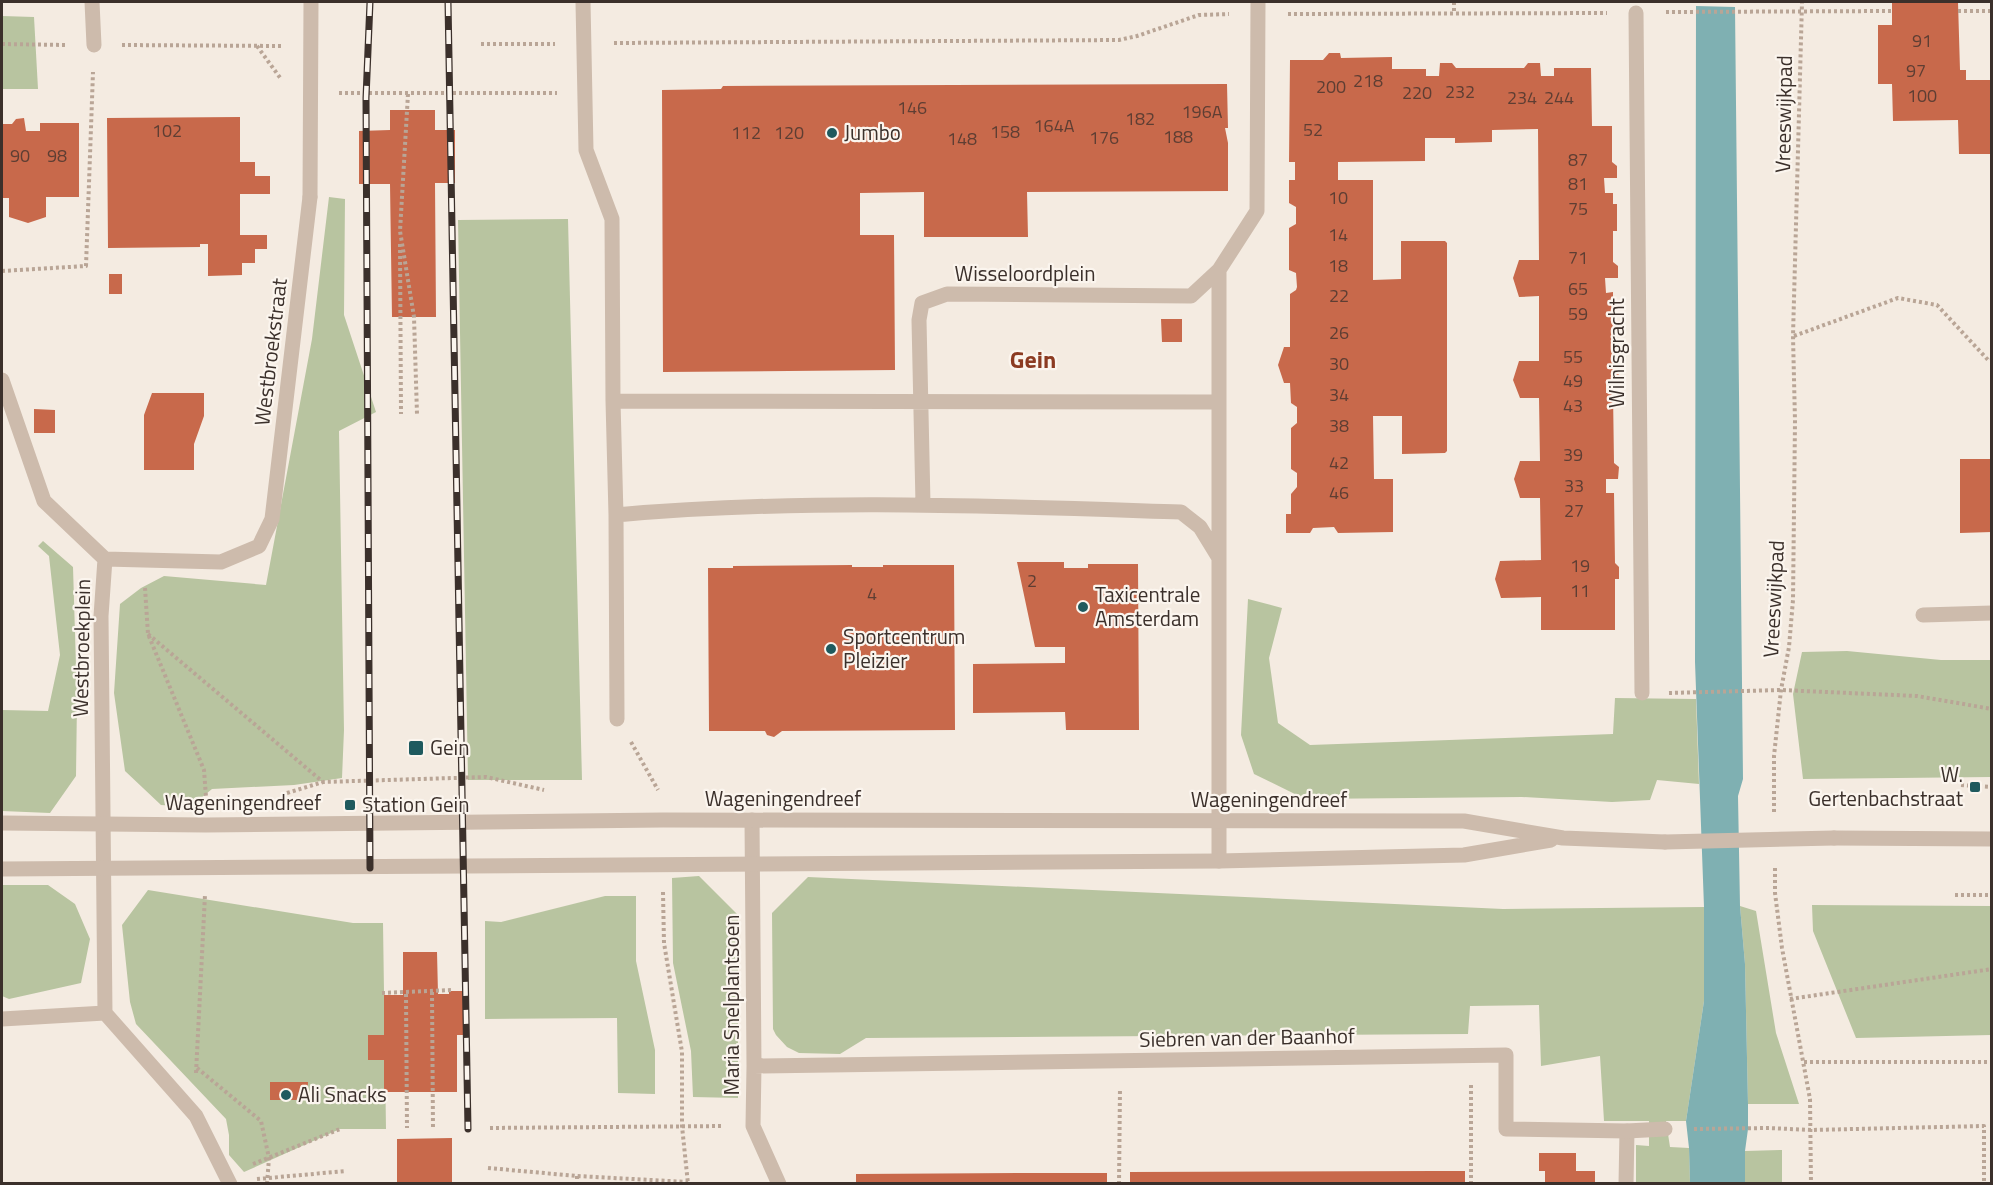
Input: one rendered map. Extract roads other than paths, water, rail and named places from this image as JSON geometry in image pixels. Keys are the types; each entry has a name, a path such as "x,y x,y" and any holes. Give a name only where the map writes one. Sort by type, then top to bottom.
{"street":[{"path":"92,2 94,45"},
{"name":"Westbroekstraat","path":"105,559 221,562 259,546 272,519 310,197 311,2"},
{"path":"583,2 586,150 612,219 617,719"},
{"name":"Wisseloordplein","path":"923,504 919,320 922,303 947,294 1191,296 1219,270 1257,211 1258,8"},
{"name":"Wilnisgracht","path":"1636,12 1642,693"},
{"path":"1219,270 1219,861"},
{"name":"Westbroekplein","path":"2,380 44,501 105,559 100,616 102,824"},
{"path":"613,402 1219,402"},
{"path":"616,515 690,509 923,504 1181,512 1200,527 1219,558"},
{"path":"1923,615 1992,614"},
{"name":"Wageningendreef","path":"2,823 206,825 663,820 1464,821 1563,838 1665,842 1834,838 1992,839"},
{"name":"Maria Snelplantsoen","path":"752,820 753,1126 779,1184"},
{"path":"102,824 105,1014 196,1116 229,1178"},
{"name":"Wageningendreef","path":"2,869 1219,861 1464,855 1563,838"},
{"path":"2,1019 105,1014"},
{"name":"Siebren van der Baanhof","path":"754,1066 1506,1055 1506,1129 1627,1131 1665,1129"},
{"path":"1626,1184 1627,1131"}],"water":[{"path":"1696,6 1735,7 1743,779 1738,796 1748,1104 1745,1183 1690,1183 1686,1121 1704,1001 1704,907 1695,662"}],"railway":[{"path":"370,2 366,98 370,868"},
{"path":"448,2 468,1129"}],"place":[{"name":"Jumbo","path":"832,133"},
{"name":"Taxicentrale Amsterdam","path":"1083,607"},
{"name":"Sportcentrum Pleizier","path":"831,649"},
{"name":"Gein","path":"416,748"},
{"name":"W. Gertenbachstraat","path":"1975,787"},
{"name":"Station Gein","path":"350,805"},
{"name":"Ali Snacks","path":"286,1095"}],"district":[{"name":"Gein","path":"1033,360"}]}
